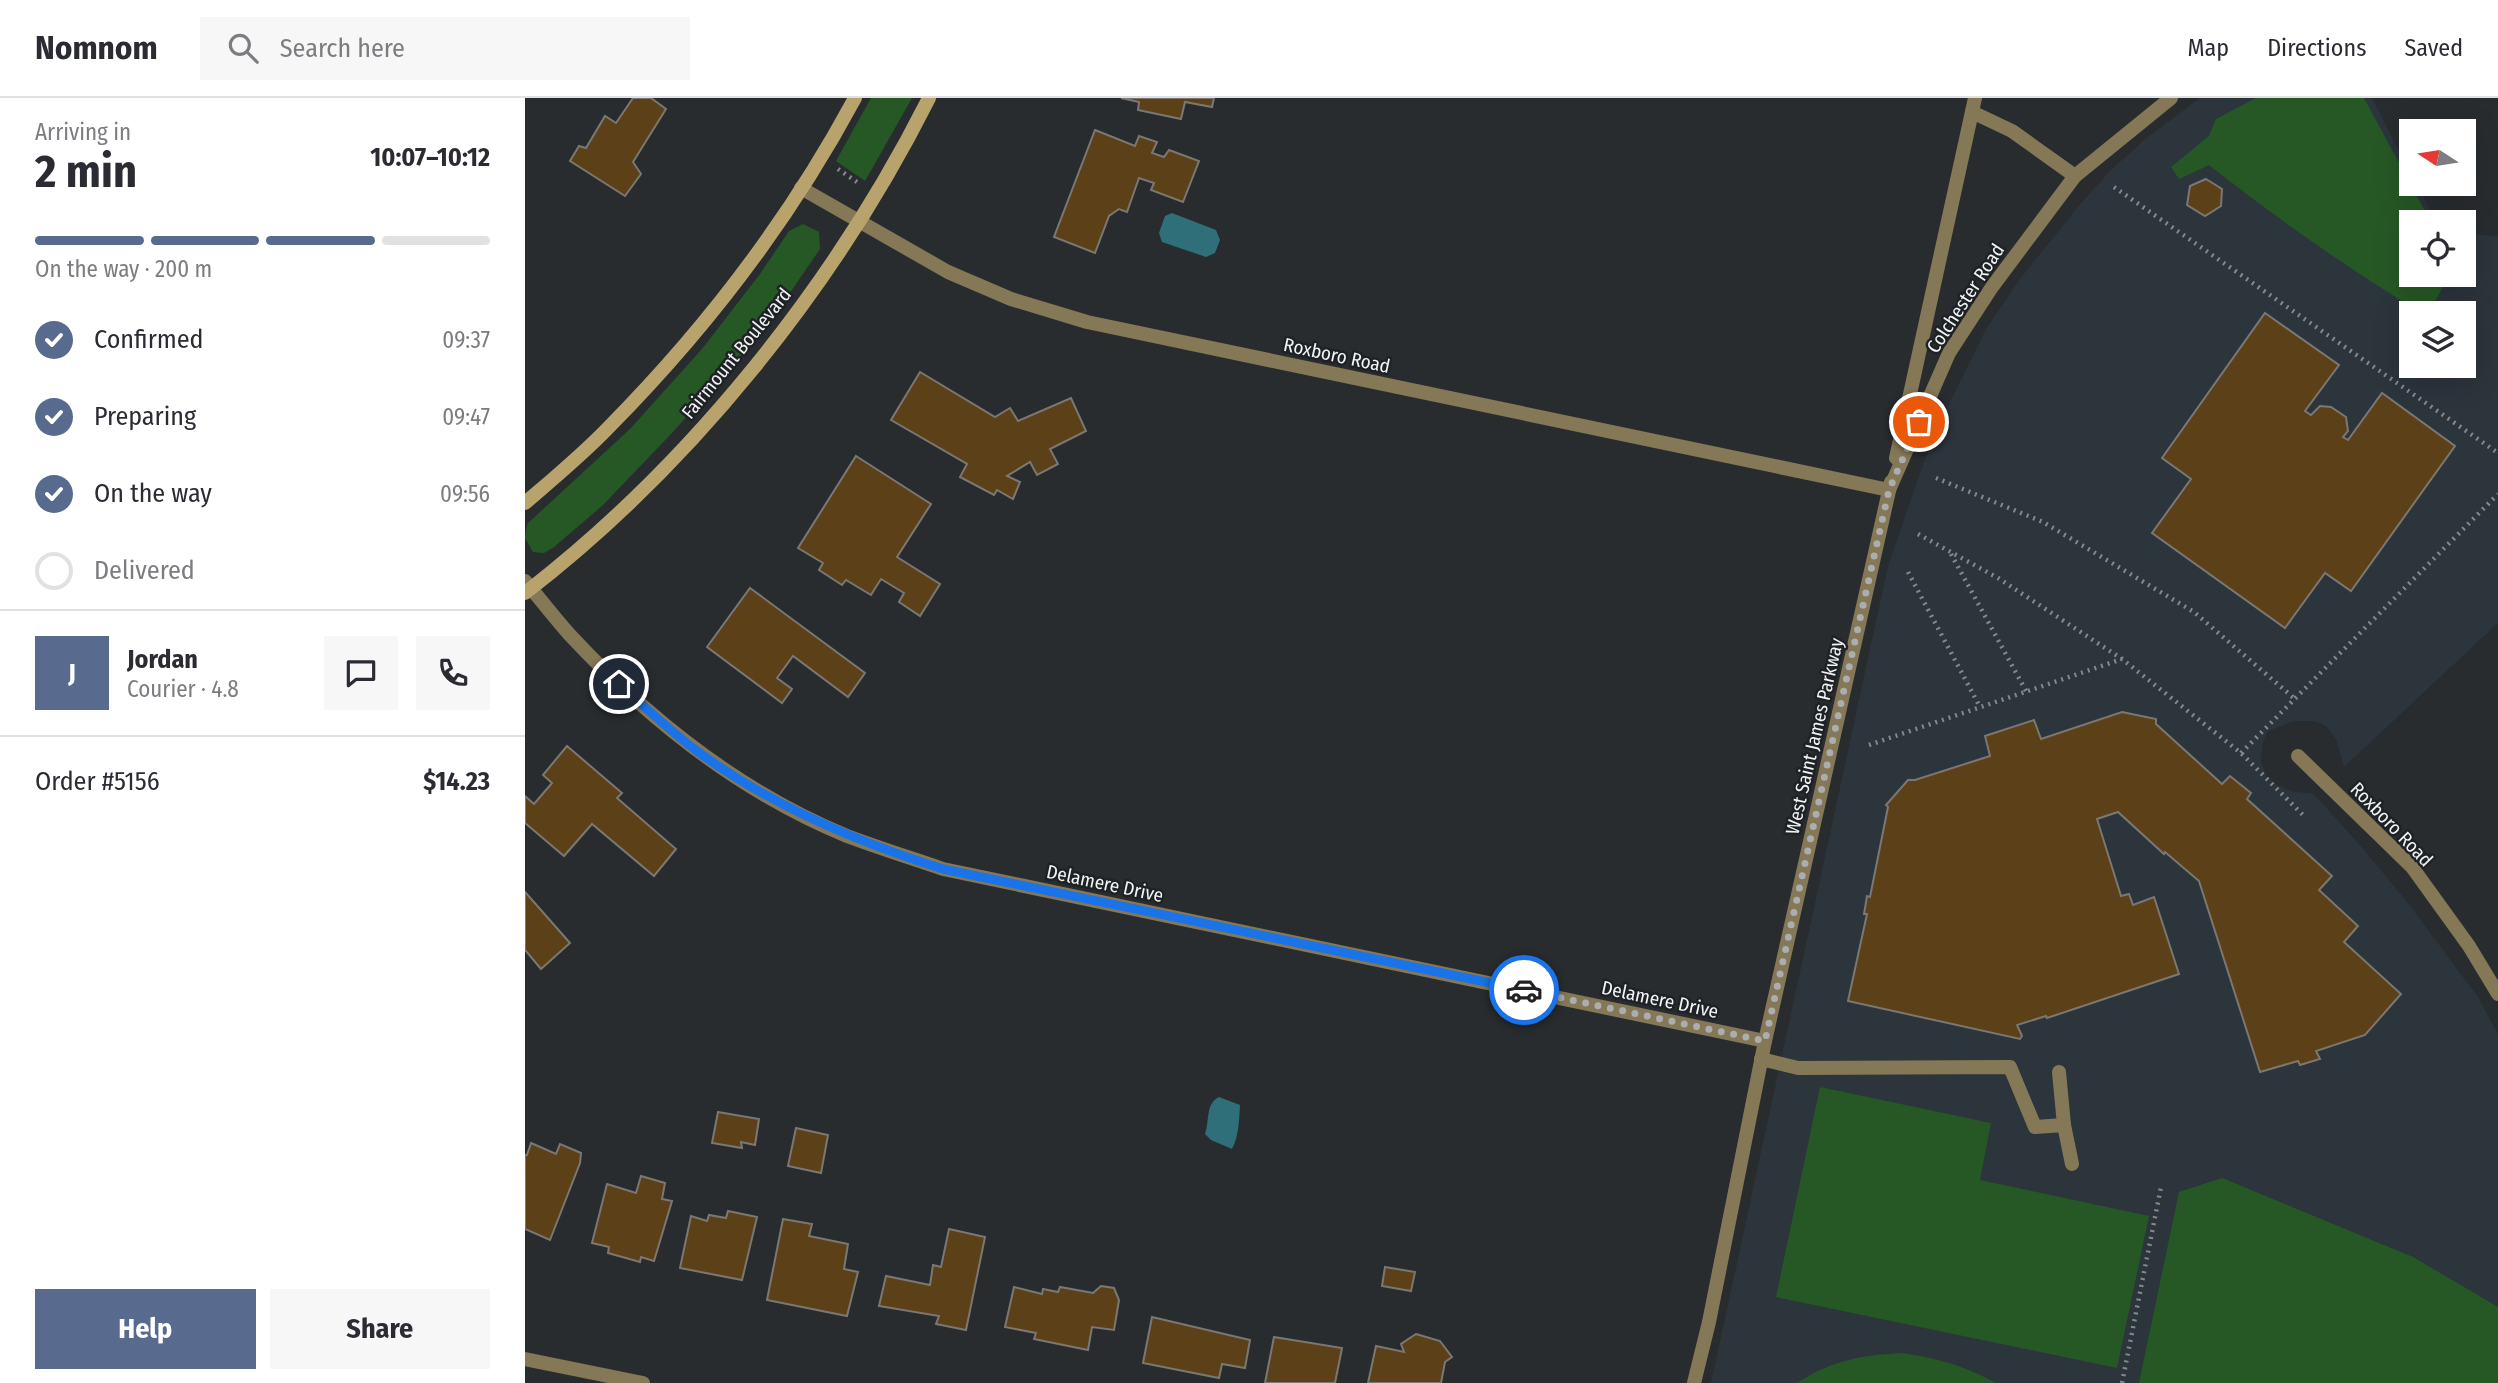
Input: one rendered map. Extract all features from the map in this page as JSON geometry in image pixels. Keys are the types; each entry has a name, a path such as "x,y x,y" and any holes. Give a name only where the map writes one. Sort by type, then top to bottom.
{"main road":[{"path":"525,503 606,430 659,374 747,266 801,188 855,98"},
{"name":"Fairmount Boulevard","path":"527,587 646,486 728,397 789,321 858,222 893,166 929,98"}],"street":[{"name":"Colchester Road","path":"1889,490 1949,353 1992,287 2075,176 2171,98"},
{"path":"1973,105 2075,176"},
{"name":"West Saint James Parkway","path":"1694,1383 1709,1322 1761,1059 1973,105"},
{"name":"Roxboro Road","path":"801,188 948,272 1011,299 1087,322 1889,490"},
{"name":"Delamere Drive","path":"527,587 599,665 701,754 801,814 883,849 966,874 1765,1041"},
{"name":"Roxboro Road","path":"2298,756 2411,867 2469,946 2498,994"},
{"path":"1761,1059 1798,1068 2010,1067 2035,1127 2064,1125"},
{"path":"2059,1072 2064,1125 2072,1164"},
{"path":"525,1359 643,1383"}],"path":[{"path":"835,167 857,182"},
{"path":"2114,187 2498,453"},
{"path":"1935,478 2043,522 2194,612 2295,698"},
{"path":"2241,753 2498,494"},
{"path":"1918,534 1998,579 2122,659 2241,753 2305,817"},
{"path":"1949,552 2025,691"},
{"path":"1908,572 1980,707"},
{"path":"1869,745 2122,659"},
{"path":"2122,1383 2161,1187"}],"shaded area":[{"path":"2200,98 2372,98 2399,151 2399,196 2423,196 2431,210 2399,210 2399,287 2476,287 2476,235 2498,236 2498,623 2344,767 2336,739 2326,726 2313,721 2293,721 2267,732 2262,746 2261,762 2267,777 2277,785 2290,791 2314,794 2360,845 2408,903 2478,997 2498,1034 2498,1383 1711,1383 1888,566 1926,456 1986,329 2020,279 2110,171 2144,140"}],"green space":[{"path":"871,98 912,98 865,181 836,161"},
{"path":"2256,98 2364,98 2399,163 2399,196 2417,196 2425,210 2399,210 2399,287 2443,287 2435,301 2402,301 2340,261 2209,165 2179,179 2171,167 2209,136 2216,119"},
{"path":"803,224 819,232 820,249 767,326 672,433 603,505 554,547 544,553 533,552 525,538 527,524 630,429 702,349 760,274 789,231"},
{"path":"1820,1087 1991,1123 1980,1180 2149,1216 2117,1368 1776,1297"},
{"path":"2222,1178 2413,1257 2498,1307 2498,1383 2139,1383 2179,1192"},
{"path":"1903,1353 1951,1364 1996,1383 1797,1383 1848,1360"}],"water":[{"path":"1172,213 1216,230 1220,240 1215,253 1206,257 1162,242 1159,233 1165,216"},
{"path":"1219,1097 1240,1105 1232,1149 1211,1140 1205,1134 1210,1108"}],"building":[{"path":"633,98 651,98 666,109 633,162 641,174 625,196 570,161 579,146 586,148 605,116 616,123"},
{"path":"1121,98 1214,98 1212,107 1185,102 1181,119 1138,110 1139,102"},
{"path":"1095,130 1135,146 1139,136 1157,142 1152,153 1164,157 1169,150 1199,161 1183,202 1151,190 1154,183 1139,178 1127,212 1119,209 1109,216 1095,253 1054,237"},
{"path":"2206,179 2222,189 2221,206 2205,216 2187,205 2190,186"},
{"path":"2265,313 2339,365 2305,411 2311,415 2320,406 2331,407 2346,417 2348,431 2343,437 2348,440 2382,393 2455,446 2351,591 2325,573 2285,628 2152,533 2191,479 2162,458"},
{"path":"920,372 995,417 1010,408 1018,421 1071,398 1086,431 1050,449 1058,464 1037,475 1030,462 1007,476 1020,482 1013,499 997,490 994,495 960,477 967,464 891,420"},
{"path":"856,456 931,504 897,557 940,584 920,616 899,602 904,593 881,579 871,595 846,580 842,585 819,570 823,563 798,548"},
{"path":"750,588 865,673 848,697 793,656 777,678 792,689 782,703 707,647"},
{"path":"2122,712 2156,719 2156,724 2222,784 2230,776 2251,793 2247,799 2332,876 2319,890 2358,926 2344,942 2401,994 2365,1035 2316,1051 2320,1059 2300,1065 2298,1061 2260,1072 2199,881 2165,852 2164,854 2118,812 2097,819 2121,896 2129,894 2133,905 2154,897 2179,974 2047,1018 2046,1016 2017,1025 2022,1036 2020,1039 1848,1001 1867,914 1864,914 1867,896 1870,897 1888,807 1886,805 1908,780 1990,756 1985,736 2034,720 2041,739"},
{"path":"567,746 622,793 617,798 676,849 654,876 592,824 564,856 525,823 525,796 534,804 552,783 543,775"},
{"path":"525,892 570,943 541,969 525,950"},
{"path":"718,1112 759,1119 755,1145 741,1142 742,1148 712,1143"},
{"path":"796,1128 828,1135 821,1173 788,1166"},
{"path":"531,1143 556,1154 560,1144 581,1153 580,1163 550,1240 525,1229 525,1155"},
{"path":"641,1176 665,1183 662,1199 672,1201 654,1261 641,1257 640,1262 608,1253 609,1247 592,1243 607,1184 636,1193"},
{"path":"728,1211 757,1217 742,1280 680,1268 691,1216 707,1221 709,1215 726,1218"},
{"path":"783,1219 812,1224 809,1236 848,1244 844,1269 858,1272 847,1316 767,1300"},
{"path":"949,1229 985,1237 966,1330 936,1324 939,1316 879,1306 886,1276 930,1285 933,1265 941,1267"},
{"path":"1385,1267 1415,1272 1411,1291 1382,1286"},
{"path":"1101,1286 1114,1288 1119,1300 1114,1330 1092,1327 1088,1350 1034,1339 1036,1333 1005,1327 1014,1287 1042,1294 1043,1289 1058,1292 1060,1287 1093,1293"},
{"path":"1152,1317 1250,1340 1245,1368 1222,1364 1219,1378 1143,1363"},
{"path":"1416,1334 1440,1341 1452,1357 1445,1362 1441,1383 1368,1383 1376,1346 1404,1352 1401,1344"},
{"path":"1274,1337 1342,1348 1335,1383 1265,1383"}],"way so far":[{"path":"1524,990 1765,1041 1889,490 1919,422"}],"route":[{"path":"619,684 701,754 748,784 801,814 896,854 943,869 1524,990"}]}
